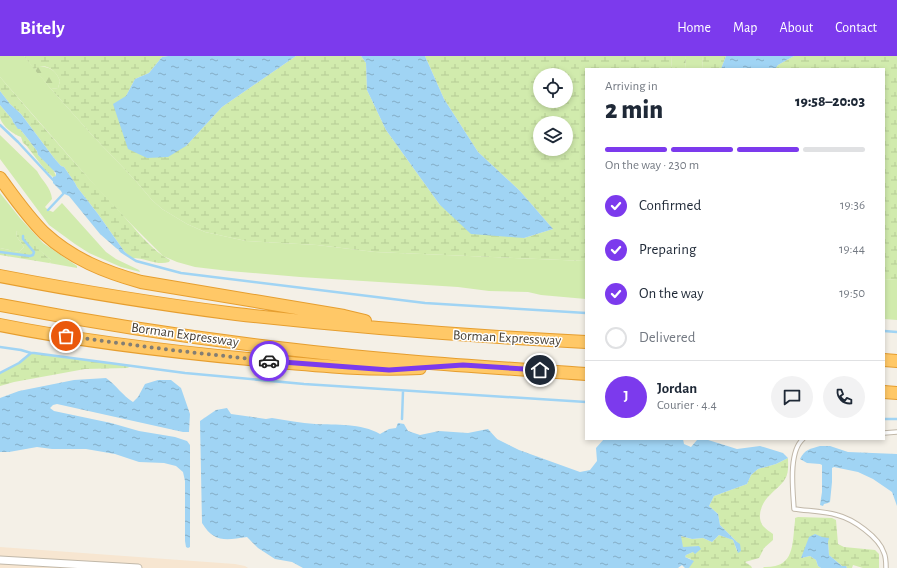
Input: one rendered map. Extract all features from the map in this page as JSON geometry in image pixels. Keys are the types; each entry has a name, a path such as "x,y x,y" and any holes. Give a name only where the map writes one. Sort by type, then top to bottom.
{"highway":[{"path":"0,178 23,209 44,233 67,251 112,274 141,282 344,316 403,331"},
{"name":"Borman Expressway","path":"0,276 89,293 264,317 403,331 585,342"},
{"name":"Borman Expressway","path":"0,305 81,320 288,350 585,374"},
{"path":"3,326 80,339 290,363 389,370 463,365"},
{"path":"885,360 897,361"},
{"path":"885,392 897,393"}],"street":[{"path":"0,560 45,565 138,568"}],"lane":[{"path":"885,433 897,432"},
{"path":"802,440 797,447 793,466 794,509 838,515 859,526 881,546 885,555 886,568"}],"shaded area":[{"path":"0,547 235,564 248,568 0,568"}],"green space":[{"path":"0,56 24,56 51,89 152,200 162,209 187,224 205,232 246,241 317,245 375,252 585,261 585,299 541,295 528,292 489,291 458,287 229,271 195,267 177,262 163,256 131,224 97,188 0,77"},
{"path":"24,56 168,56 162,57 149,73 135,79 126,96 186,146 222,107 296,56 361,56 366,63 367,90 386,130 440,205 524,238 553,229 520,191 478,152 444,99 425,56 671,56 672,68 585,68 585,261 375,252 317,245 246,241 205,232 187,224 162,209 152,200 51,89 58,88 60,81 50,68 42,66 34,69"},
{"path":"671,56 686,56 685,68 672,68"},
{"path":"686,56 703,56 702,68 685,68"},
{"path":"703,56 726,56 721,68 702,68"},
{"path":"794,56 897,56 897,280 885,279 885,68 776,68 778,65"},
{"path":"38,66 49,68 57,74 60,81 58,88 51,89 34,69"},
{"path":"0,77 138,233 157,251 170,260 169,262 159,263 131,258 124,251 64,167 61,166 54,158 21,114 10,104 0,91"},
{"path":"0,105 28,139 37,151 38,155 53,169 56,176 53,177 45,170 23,143 21,137 12,132 3,124 0,118"},
{"path":"0,135 37,171 48,188 52,199 45,207 48,210 53,212 62,203 106,252 116,259 139,270 140,272 121,267 89,253 49,225 0,159"},
{"path":"0,193 43,243 77,266 77,268 49,263 51,260 16,231 17,237 24,247 19,252 0,248"},
{"path":"16,231 29,240 51,260 51,262 49,263 0,255 0,248 19,252 24,247 17,237"},
{"path":"885,279 897,280 897,320 885,319"},
{"path":"31,353 132,366 127,368 85,369 0,386 0,373 19,363"},
{"path":"788,458 786,477 782,484 767,498 762,505 760,514 763,526 773,534 773,540 764,548 759,558 745,562 752,568 689,568 691,559 685,557 699,546 683,548 680,536 692,539 703,538 712,542 719,535 733,540 737,551 737,542 720,525 718,514 709,506 714,496 747,484 751,475 758,469 776,464"},
{"path":"795,518 832,518 836,520 838,544 844,547 875,550 879,554 879,568 863,568 853,565 852,568 847,568 846,566 842,566 829,555 828,542 815,534 801,558 810,556 816,560 818,566 821,568 763,568 782,564 787,559 792,546"}],"water":[{"path":"296,56 222,107 186,146 168,157 147,158 128,149 113,104 126,96 135,79 149,73 162,57"},
{"path":"361,56 425,56 444,99 478,152 520,191 553,229 524,238 471,234 440,205 386,130 367,90 366,63"},
{"path":"726,56 794,56 778,65 776,68 721,68"},
{"path":"0,91 10,104 21,114 54,158 61,166 64,167 124,251 131,258 116,248 100,234 69,196 62,193 53,183 53,177 56,176 56,173 38,155 37,151 28,139 20,129 18,129 0,105"},
{"path":"106,378 133,402 138,397 145,384 158,380 171,380 181,388 190,414 189,432 183,432 57,404 50,408 54,411 111,423 139,431 175,437 187,441 190,445 190,547 188,548 186,547 185,541 185,481 183,472 176,466 164,463 139,462 115,454 86,449 52,449 37,447 9,452 0,452 0,398 19,391 74,380"},
{"path":"227,408 231,414 310,424 357,426 373,430 380,434 389,429 396,428 398,423 404,424 408,431 420,435 439,431 468,433 488,429 497,439 519,450 580,472 590,470 597,461 596,448 603,440 683,440 684,444 691,447 697,440 708,440 737,449 760,446 783,453 788,458 776,464 758,469 751,475 747,484 714,496 709,506 718,514 720,525 740,544 741,551 738,553 733,540 719,535 712,542 703,538 692,539 681,536 683,547 699,546 701,549 695,554 693,552 686,555 685,557 694,561 689,568 685,568 682,565 678,568 303,568 292,562 275,559 258,548 247,537 221,539 216,537 211,534 202,523 200,421 216,410"},
{"path":"820,446 830,446 848,452 897,454 897,506 892,492 873,479 858,472 834,467 832,468 830,502 824,504 823,506 820,505 822,492 822,465 807,463 800,459 806,451"},
{"path":"815,534 829,538 829,555 842,566 846,566 847,568 821,568 818,566 816,560 810,556 801,558 809,537"}],"waterway":[{"path":"0,125 55,182"},
{"path":"48,210 64,193"},
{"path":"0,252 30,256 33,255 34,252 23,239 23,236"},
{"path":"120,250 136,261 181,273 425,303 585,313"},
{"path":"885,331 897,332"},
{"path":"0,347 31,353"},
{"path":"0,373 19,363 31,353 34,353 185,373 304,384 585,402"},
{"path":"402,419 403,391"},
{"path":"885,419 897,419"}],"way so far":[{"path":"66,336 80,339 269,361"}],"route":[{"path":"269,361 389,370 463,365 540,370"}]}
